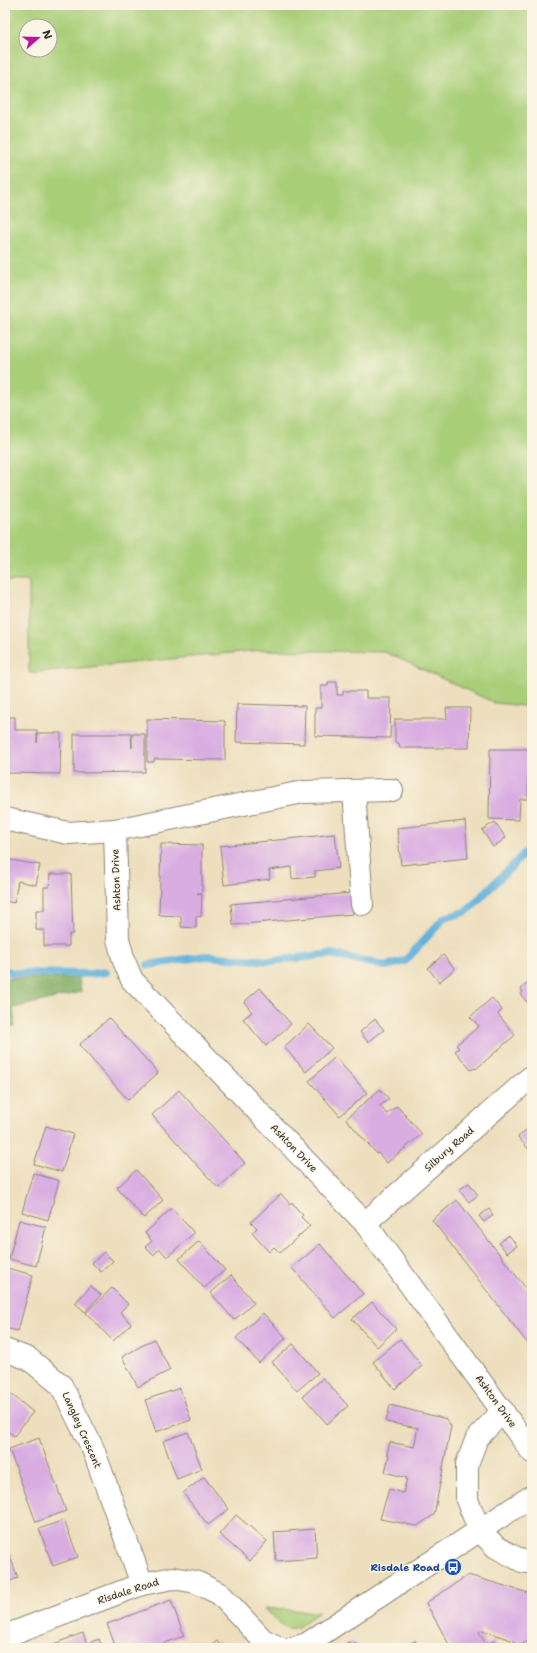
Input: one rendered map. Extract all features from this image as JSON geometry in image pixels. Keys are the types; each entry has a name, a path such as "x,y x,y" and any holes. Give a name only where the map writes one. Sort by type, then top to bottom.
{"street":[{"path":"5,819 68,833 115,830 303,792 392,790"},
{"path":"354,791 362,904"},
{"name":"Ashton Drive","path":"115,830 118,939 124,961 132,980 365,1222 504,1411 532,1452"},
{"name":"Silbury Road","path":"365,1222 532,1076"},
{"name":"Langley Crescent","path":"5,1350 29,1359 61,1385 93,1449 142,1584"},
{"path":"504,1411 477,1438 467,1464 467,1500 480,1531 496,1547 522,1561 532,1563"},
{"path":"293,1648 312,1640 532,1496"},
{"name":"Risdale Road","path":"5,1636 142,1584 173,1578 196,1582 220,1594 263,1640 280,1648"}],"green space":[{"path":"5,5 532,5 532,707 495,703 385,652 262,650 29,673 29,581 5,581"},
{"path":"5,978 79,978 81,992 13,1008 15,1026 5,1027"},
{"path":"265,1608 319,1612 298,1627 288,1629 276,1621"}],"building":[{"path":"328,682 337,682 337,695 343,695 343,691 366,691 366,698 391,698 390,738 315,736 315,708 321,708 321,686 328,686"},
{"path":"237,704 305,706 304,744 236,742"},
{"path":"446,708 470,708 469,748 400,748 399,743 395,743 395,719 447,719"},
{"path":"5,717 15,717 15,730 37,730 37,743 38,733 61,733 60,774 5,773"},
{"path":"147,719 225,721 225,760 154,759 154,762 147,762"},
{"path":"74,734 131,734 132,748 132,734 145,734 145,772 74,773"},
{"path":"490,749 532,749 532,773 528,773 528,799 520,799 519,820 489,819"},
{"path":"465,821 468,858 401,865 397,828"},
{"path":"495,822 506,838 493,847 482,830"},
{"path":"335,834 339,868 315,871 315,877 292,879 291,867 269,870 270,879 224,885 220,846"},
{"path":"161,844 202,845 202,893 197,893 202,894 201,917 196,916 196,928 181,927 181,916 159,915"},
{"path":"5,859 40,865 36,885 18,881 14,903 5,901"},
{"path":"50,874 71,874 73,934 69,934 69,946 44,946 44,930 36,930 36,910 44,910 44,887 49,887"},
{"path":"351,893 353,914 233,925 231,904"},
{"path":"443,955 455,969 439,982 428,968"},
{"path":"532,979 532,1008 520,994 523,992 521,989"},
{"path":"260,988 291,1024 266,1046 243,1019 252,1012 244,1002"},
{"path":"492,998 502,1010 498,1014 515,1035 476,1069 471,1070 455,1051 459,1048 456,1045 479,1026 470,1017"},
{"path":"109,1018 158,1073 128,1100 79,1045"},
{"path":"375,1019 384,1030 368,1042 360,1032"},
{"path":"309,1024 332,1048 306,1072 284,1047"},
{"path":"335,1057 367,1093 340,1116 309,1081"},
{"path":"380,1089 389,1099 380,1106 387,1114 397,1106 422,1134 387,1163 346,1119"},
{"path":"179,1090 245,1163 218,1188 152,1115"},
{"path":"532,1125 532,1153 518,1137"},
{"path":"46,1126 73,1134 62,1172 34,1164"},
{"path":"136,1170 163,1200 144,1218 117,1188"},
{"path":"33,1173 59,1181 48,1220 22,1212"},
{"path":"469,1183 478,1195 469,1202 459,1190"},
{"path":"281,1194 290,1204 292,1202 303,1215 301,1217 310,1226 280,1253 274,1247 269,1252 252,1233 257,1228 251,1222"},
{"path":"457,1200 532,1296 532,1349 432,1220"},
{"path":"172,1208 194,1233 167,1257 160,1249 153,1255 145,1247 152,1241 145,1233"},
{"path":"489,1209 493,1215 484,1222 479,1216"},
{"path":"19,1220 46,1227 36,1266 9,1259"},
{"path":"509,1235 517,1246 507,1253 499,1243"},
{"path":"199,1241 225,1270 204,1288 179,1259"},
{"path":"320,1244 363,1294 335,1318 292,1268"},
{"path":"104,1252 113,1261 101,1272 92,1263"},
{"path":"7,1268 33,1275 18,1331 5,1328 5,1276"},
{"path":"231,1275 254,1303 234,1320 211,1293"},
{"path":"91,1286 101,1295 85,1312 75,1303"},
{"path":"112,1288 128,1304 120,1312 131,1324 113,1341 86,1313"},
{"path":"372,1302 396,1329 377,1347 352,1319"},
{"path":"263,1313 286,1338 259,1363 236,1338"},
{"path":"154,1339 170,1370 138,1387 122,1357"},
{"path":"400,1339 422,1366 395,1389 373,1362"},
{"path":"293,1344 318,1373 297,1391 272,1362"},
{"path":"323,1378 348,1406 327,1424 303,1396"},
{"path":"180,1388 191,1420 156,1432 145,1400"},
{"path":"5,1389 33,1412 14,1436 5,1429"},
{"path":"390,1405 446,1419 451,1426 434,1515 417,1526 380,1519 389,1489 403,1493 407,1478 385,1472 390,1442 414,1447 418,1428 386,1422"},
{"path":"188,1432 202,1469 177,1479 163,1441"},
{"path":"39,1438 66,1511 36,1522 9,1449"},
{"path":"204,1477 229,1509 208,1525 183,1493"},
{"path":"236,1515 267,1541 250,1561 219,1534"},
{"path":"64,1520 78,1557 53,1566 39,1529"},
{"path":"315,1529 317,1558 276,1561 274,1532"},
{"path":"7,1548 18,1578 5,1583 5,1549"},
{"path":"468,1575 532,1594 532,1639 517,1647 514,1641 482,1630 479,1632 486,1645 494,1641 498,1648 451,1648 426,1603"},
{"path":"171,1600 184,1636 151,1648 116,1648 107,1624"},
{"path":"83,1633 87,1644 99,1639 102,1648 49,1648 48,1646"},
{"path":"217,1641 223,1648 208,1648"},
{"path":"415,1641 418,1648 400,1648"},
{"path":"352,1642 356,1644 358,1648 341,1648 346,1643"}],"waterway":[{"path":"148,965 206,956 271,961 331,954 385,966 405,961 444,918 467,911 526,852 532,850"},
{"path":"5,970 12,973 90,974 106,972"}],"place":[{"name":"Risdale Road","path":"453,1567"}]}
